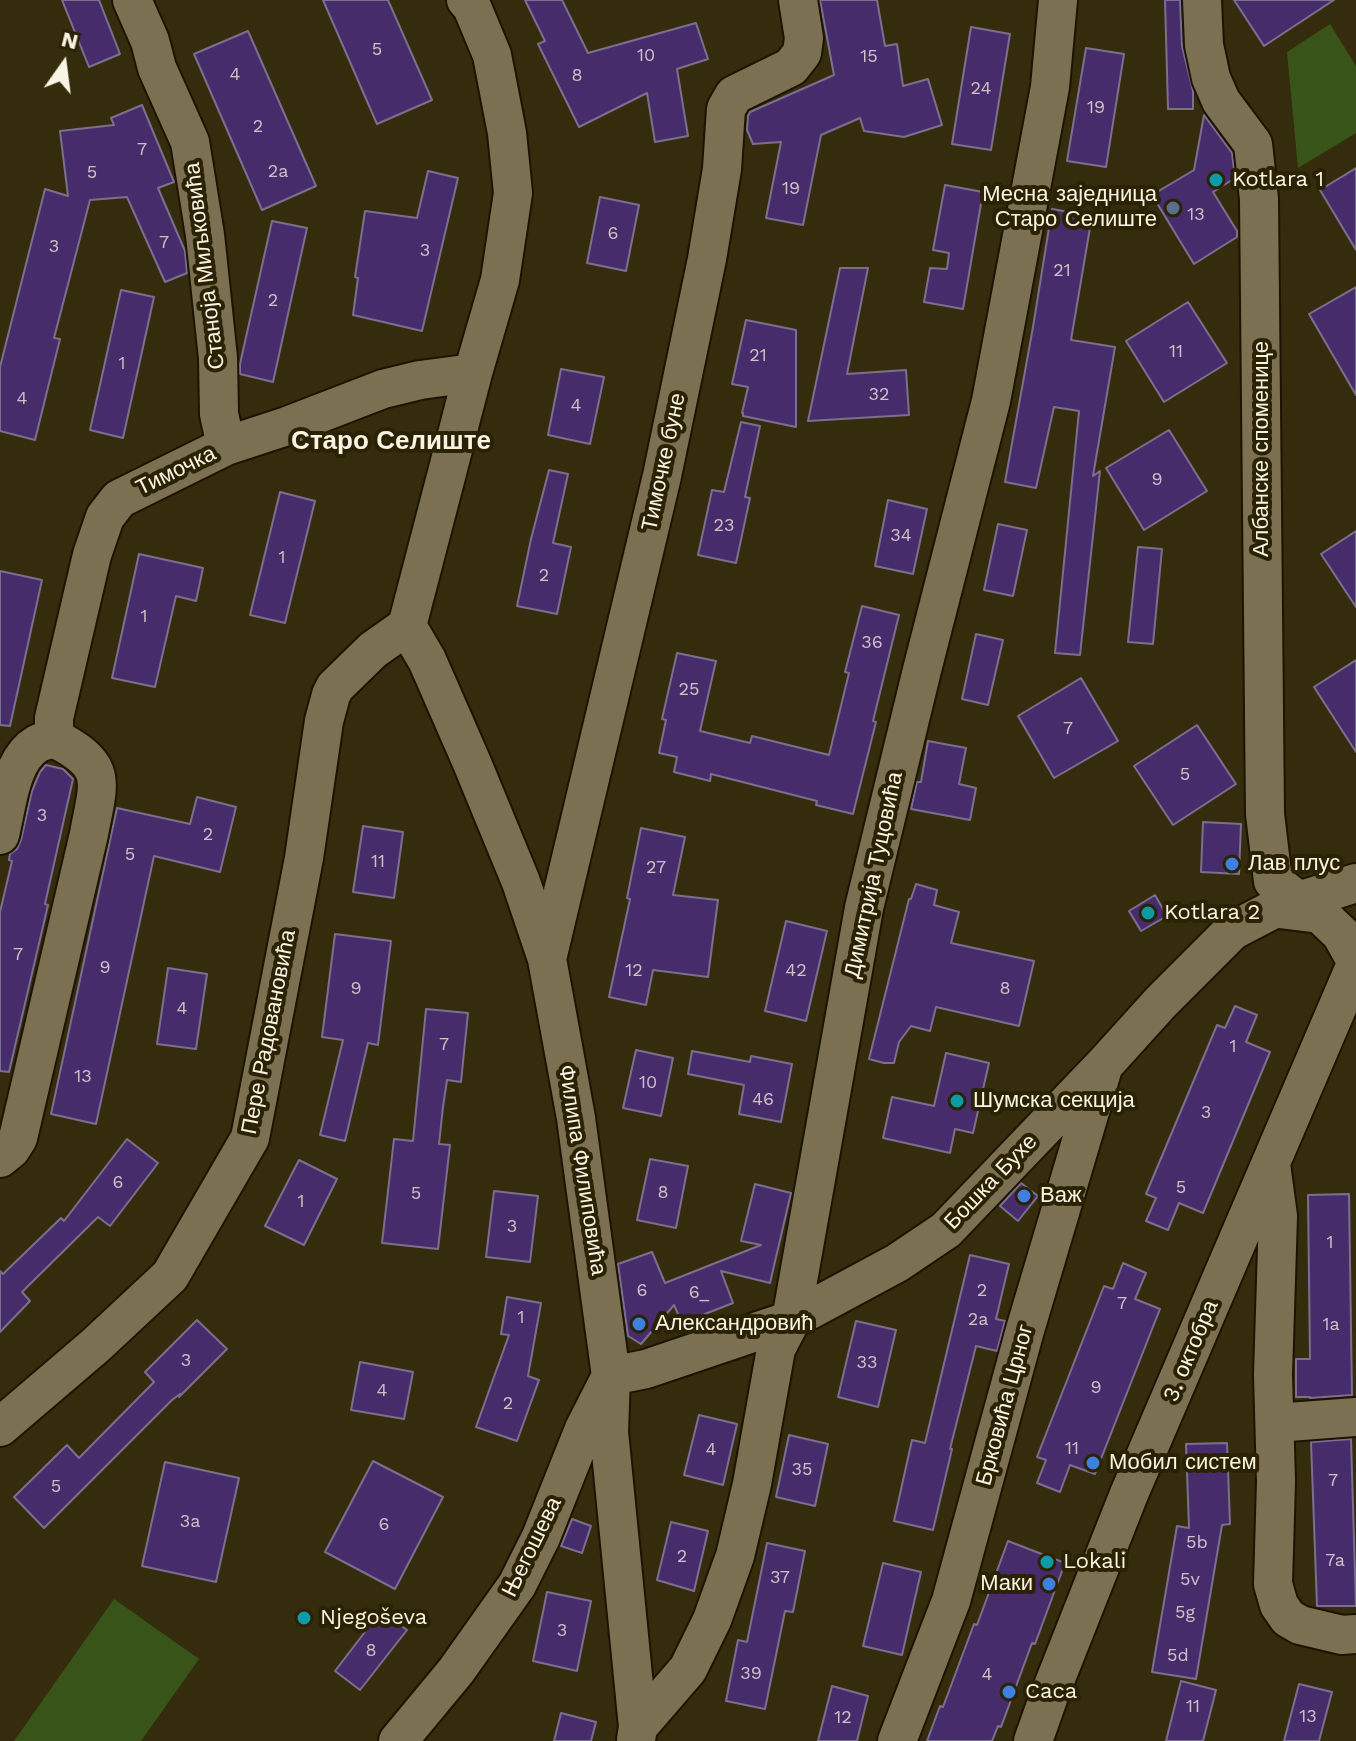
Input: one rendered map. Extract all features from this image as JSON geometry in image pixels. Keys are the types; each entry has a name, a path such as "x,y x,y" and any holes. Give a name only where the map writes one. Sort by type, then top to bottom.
{"street":[{"name":"Станоја Миљковића","path":"132,0 150,41 157,68 190,142 205,235 218,358 219,414 226,446"},
{"path":"407,626 500,280 513,193 507,133 492,55 472,7 466,0"},
{"name":"Тимочке буне","path":"547,959 662,476 707,259 722,169 726,109 734,95 791,67 802,53 804,38 798,0"},
{"name":"Димитрија Туцовића","path":"637,1734 688,1669 712,1620 735,1556 752,1484 776,1349 791,1320 864,908 991,401 1050,87 1058,0"},
{"name":"Албанске споменице","path":"1202,0 1204,45 1211,78 1221,101 1253,144 1258,186 1265,814 1273,881 1286,904"},
{"name":"Тимочка","path":"54,738 54,718 92,555 105,517 119,499 226,446 383,389 473,373"},
{"name":"Филипа Филиповића","path":"407,626 427,660 477,776 521,882 547,959 576,1118 611,1376 609,1432 637,1734"},
{"name":"Пере Радовановића","path":"0,1427 96,1345 170,1276 250,1138 304,858 324,721 331,695 335,687 373,650 407,626"},
{"path":"0,835 16,768 25,753 38,743 54,738 88,759 96,771 98,789 86,849 18,1138 0,1158"},
{"name":"Бошка Бухе","path":"611,1376 646,1369 791,1320 897,1263 946,1230 1232,931 1286,904 1356,883"},
{"path":"1286,904 1320,914 1341,934 1356,963"},
{"name":"3. октобра","path":"1033,1741 1104,1554 1356,963"},
{"name":"Брковића Црног","path":"897,1741 951,1601 1025,1330 1104,1065"},
{"path":"1271,1163 1278,1216 1273,1374 1276,1482 1273,1584 1279,1605 1288,1618 1300,1625 1342,1635 1356,1634"},
{"name":"Његошева","path":"398,1741 456,1671 517,1585 541,1537 584,1429 611,1376"},
{"path":"1275,1423 1356,1417"}],"green space":[{"path":"1330,24 1356,66 1356,133 1298,168 1287,52"},
{"path":"114,1599 199,1659 141,1741 14,1741"}],"building":[{"path":"62,0 99,0 120,54 89,67"},
{"path":"323,0 388,0 432,100 377,124"},
{"path":"525,0 562,0 588,53 696,23 708,59 677,69 688,136 655,142 647,93 579,127 538,44 545,41"},
{"path":"820,0 877,0 885,46 897,44 903,86 928,79 942,125 904,137 864,131 860,118 821,135 803,225 766,218 781,142 753,144 747,130 748,116 750,112 834,75"},
{"path":"1165,0 1180,0 1182,46 1193,91 1193,109 1168,109"},
{"path":"1234,0 1334,0 1264,46"},
{"path":"971,27 1010,34 991,150 952,144"},
{"path":"248,31 316,186 262,210 194,54"},
{"path":"1086,48 1124,54 1106,167 1067,161"},
{"path":"142,105 174,182 158,188 185,251 187,273 165,282 127,197 90,200 54,338 60,339 35,440 0,431 0,367 45,189 68,196 60,131 114,125 111,118"},
{"path":"1204,115 1232,153 1235,178 1213,192 1237,231 1237,237 1194,264 1152,195 1194,170"},
{"path":"1356,168 1356,250 1320,190"},
{"path":"428,171 458,178 422,331 353,315 365,211 417,218"},
{"path":"945,185 983,192 963,309 924,302 930,268 947,269 949,253 933,250"},
{"path":"600,197 639,205 626,271 587,263"},
{"path":"1052,209 1092,216 1071,340 1115,347 1093,476 1100,471 1080,655 1055,653 1079,411 1054,407 1036,488 1005,482"},
{"path":"272,221 307,228 273,382 240,374"},
{"path":"840,268 868,268 847,374 906,370 909,415 808,421"},
{"path":"1356,287 1356,395 1309,314"},
{"path":"121,290 154,297 123,438 90,430"},
{"path":"1188,302 1227,363 1164,402 1126,341"},
{"path":"746,320 796,330 796,427 743,416 748,387 732,384"},
{"path":"561,369 604,377 590,444 548,435"},
{"path":"741,422 760,426 745,497 750,498 736,563 698,555 712,490 724,492"},
{"path":"1169,430 1207,491 1144,530 1106,468"},
{"path":"549,470 568,474 553,543 571,547 557,614 517,606"},
{"path":"280,492 315,501 285,623 250,615"},
{"path":"888,500 927,509 913,574 875,566"},
{"path":"998,524 1027,530 1013,596 984,590"},
{"path":"1356,531 1356,607 1321,554"},
{"path":"1138,547 1162,549 1153,644 1128,642"},
{"path":"139,554 203,568 196,601 176,596 155,687 112,678"},
{"path":"0,571 42,580 10,726 0,725"},
{"path":"862,606 899,615 853,814 816,805 817,801 711,774 710,781 674,772 677,757 659,753 666,720 662,719 677,653 716,661 700,731 750,743 752,736 829,755"},
{"path":"976,634 1003,640 988,705 962,699"},
{"path":"1356,660 1356,752 1314,687"},
{"path":"1081,678 1118,741 1054,778 1018,716"},
{"path":"1197,725 1236,784 1173,825 1134,766"},
{"path":"928,741 966,748 959,784 976,788 970,820 911,809 917,782 921,782"},
{"path":"46,765 63,769 73,779 45,904 48,905 9,1072 0,1071 0,912 12,861 9,860 10,854 17,849 21,840 32,791"},
{"path":"197,797 236,807 220,872 154,856 96,1124 51,1114 117,808 190,824"},
{"path":"1203,822 1241,824 1239,874 1201,872"},
{"path":"363,826 403,832 394,898 353,892"},
{"path":"641,828 685,837 673,895 718,900 708,977 653,970 646,1005 609,997 630,899 627,898"},
{"path":"916,884 937,890 934,905 959,912 951,943 1034,961 1019,1026 936,1007 930,1031 911,1026 899,1042 894,1063 884,1063 869,1059 909,899"},
{"name":"Kotlara 2","path":"1155,895 1167,916 1141,931 1129,911"},
{"path":"786,921 827,931 806,1021 765,1011"},
{"path":"335,934 391,941 378,1045 368,1043 345,1141 320,1135 343,1040 322,1037"},
{"path":"168,968 207,974 196,1049 157,1044"},
{"path":"1235,1006 1257,1015 1246,1042 1270,1052 1203,1213 1179,1203 1168,1230 1146,1221 1156,1198 1146,1194 1217,1025 1225,1028"},
{"path":"426,1009 468,1013 461,1082 447,1080 443,1107 439,1144 450,1145 438,1249 382,1243 394,1139 413,1141"},
{"path":"636,1050 673,1058 661,1116 623,1108"},
{"path":"692,1051 750,1062 751,1056 792,1064 781,1122 739,1114 744,1085 688,1074"},
{"name":"Шумска секција","path":"946,1053 989,1063 973,1133 955,1129 950,1153 883,1138 892,1097 934,1106"},
{"path":"127,1139 158,1163 110,1226 98,1217 22,1292 30,1301 0,1332 0,1271 3,1274 61,1218 64,1221"},
{"path":"650,1159 688,1166 676,1228 637,1220"},
{"path":"299,1160 337,1179 304,1245 265,1226"},
{"path":"1021,1183 1038,1196 1018,1221 1000,1206"},
{"path":"755,1184 791,1193 770,1283 721,1271 733,1303 682,1323 674,1305 641,1344 628,1336 618,1264 652,1252 665,1283 761,1245 741,1241"},
{"path":"494,1191 538,1196 530,1262 486,1257"},
{"path":"1349,1194 1352,1395 1296,1397 1296,1359 1310,1359 1308,1195"},
{"path":"970,1255 1009,1264 996,1319 1005,1321 997,1351 976,1346 933,1530 894,1521 912,1440 925,1443"},
{"path":"1123,1263 1146,1273 1135,1299 1160,1309 1095,1474 1070,1465 1060,1492 1037,1483 1046,1460 1037,1457 1104,1286 1113,1289"},
{"path":"507,1297 541,1303 528,1376 539,1380 517,1441 476,1427 509,1335 501,1334"},
{"path":"197,1320 227,1349 44,1528 14,1497 67,1445 79,1458 154,1382 145,1372"},
{"path":"856,1321 896,1330 878,1407 838,1397"},
{"path":"360,1362 413,1372 404,1419 351,1410"},
{"path":"699,1415 737,1424 723,1485 684,1475"},
{"path":"789,1435 828,1444 815,1506 776,1497"},
{"path":"1351,1439 1356,1606 1317,1606 1311,1442"},
{"path":"1227,1443 1230,1524 1222,1525 1196,1679 1152,1672 1177,1526 1189,1528 1186,1444"},
{"path":"373,1461 443,1497 395,1589 325,1552"},
{"path":"165,1462 239,1478 216,1582 142,1566"},
{"path":"572,1519 591,1526 582,1553 561,1546"},
{"path":"671,1522 708,1531 694,1591 657,1580"},
{"path":"1008,1541 1065,1563 1035,1644 1032,1643 1001,1727 998,1726 992,1741 927,1741 974,1624 977,1625"},
{"path":"767,1543 805,1551 793,1612 785,1611 765,1709 726,1701 738,1640 747,1642"},
{"path":"883,1563 921,1572 902,1655 863,1646"},
{"path":"547,1592 591,1601 577,1671 533,1661"},
{"path":"381,1611 407,1630 360,1690 335,1671"},
{"path":"1181,1681 1216,1690 1203,1741 1166,1741"},
{"path":"1299,1684 1332,1692 1319,1741 1284,1741"},
{"path":"832,1686 868,1696 857,1741 818,1741"},
{"path":"561,1713 596,1722 591,1741 554,1741"}],"place":[{"name":"Kotlara 1","path":"1216,180"},
{"name":"Месна заједница Старо Селиште","path":"1173,208"},
{"name":"Лав плус","path":"1232,864"},
{"name":"Kotlara 2","path":"1148,913"},
{"name":"Шумска секција","path":"957,1101"},
{"name":"Важ","path":"1024,1196"},
{"name":"Александровић","path":"639,1324"},
{"name":"Мобил систем","path":"1093,1463"},
{"name":"Lokali","path":"1047,1562"},
{"name":"Маки","path":"1049,1584"},
{"name":"Njegoševa","path":"304,1618"},
{"name":"Caca","path":"1009,1692"}],"district":[{"name":"Старо Селиште","path":"391,441"}]}
